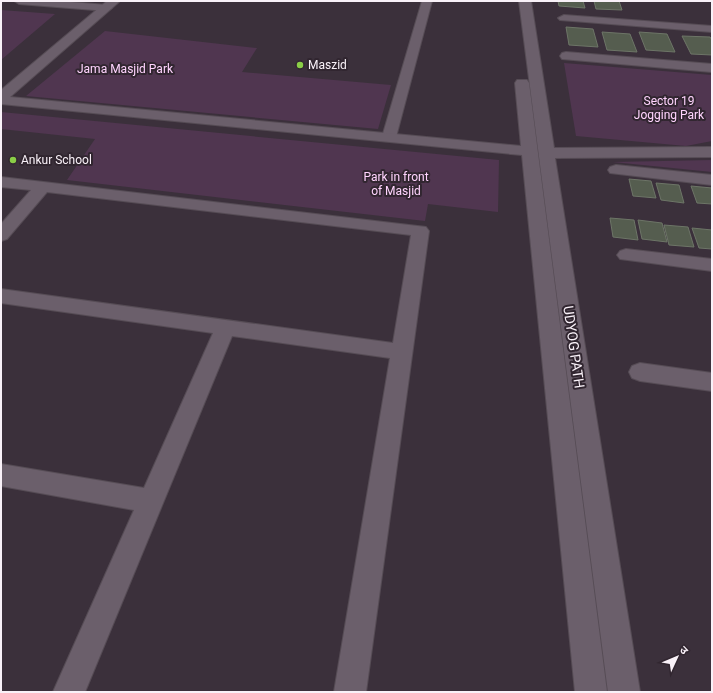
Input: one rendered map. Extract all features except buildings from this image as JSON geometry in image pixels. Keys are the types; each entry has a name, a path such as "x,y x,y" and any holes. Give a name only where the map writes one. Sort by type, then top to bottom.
{"main road":[{"name":"UDYOG PATH","path":"512,1 519,9 538,152 624,692"},
{"path":"1,99 111,4"},
{"name":"UDYOG PATH","path":"520,72 538,152 591,692"},
{"path":"1,99 538,152 712,152"}],"street":[{"path":"19,1 111,4"},
{"path":"389,137 427,1"},
{"path":"564,18 712,29"},
{"path":"566,56 712,68"},
{"path":"616,170 712,180"},
{"path":"1,182 420,231 350,692"},
{"path":"1,235 43,187"},
{"path":"626,255 712,265"},
{"path":"1,296 402,352"},
{"path":"69,692 226,327"},
{"path":"640,372 712,382"},
{"path":"1,475 151,501"}],"green space":[{"path":"1,10 55,14 1,60"},
{"name":"Jama Masjid Park","path":"105,31 257,48 242,72 391,85 378,129 26,96"},
{"name":"Sector 19 Jogging Park","path":"564,63 712,75 712,141 686,146 576,136"},
{"name":"Park in front of Masjid","path":"1,112 499,160 498,212 428,204 425,221 67,180 95,139 1,129"},
{"path":"712,160 712,172 613,162"}],"place":[{"name":"Maszid","path":"300,65"},
{"name":"Ankur School","path":"13,160"}]}
